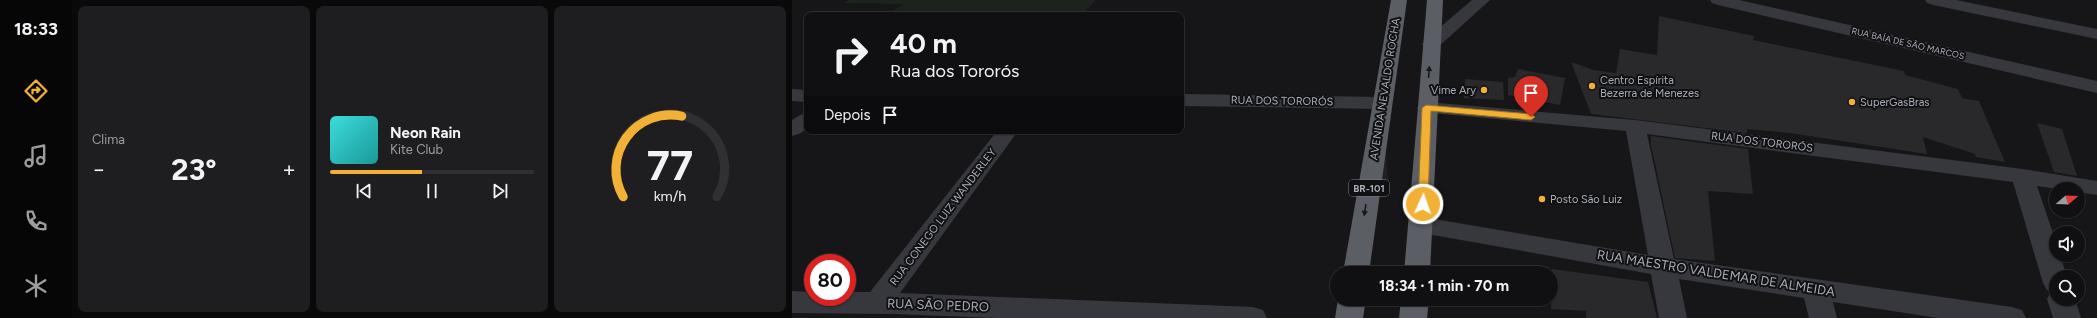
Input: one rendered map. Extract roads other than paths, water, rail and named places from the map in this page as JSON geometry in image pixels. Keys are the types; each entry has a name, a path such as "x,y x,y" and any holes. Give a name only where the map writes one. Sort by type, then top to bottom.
{"highway":[{"name":"AVENIDA NEVALDO ROCHA","path":"1357,266 1399,0"},
{"path":"1418,266 1422,225 1426,108 1435,0"},
{"path":"1349,318 1351,306"},
{"path":"1413,318 1414,306"}],"street":[{"path":"1431,44 1482,0"},
{"name":"RUA BAÍA DE SÃO MARCOS","path":"1718,0 2097,87"},
{"path":"1933,0 2097,34"},
{"path":"792,95 804,96"},
{"name":"RUA DOS TORORÓS","path":"1184,100 1382,102"},
{"name":"RUA DOS TORORÓS","path":"1426,108 1635,126 2023,176 2097,188"},
{"path":"792,130 804,121"},
{"path":"1635,126 1673,318"},
{"name":"RUA CONEGO LUIZ WANDERLEY","path":"884,308 1006,134"},
{"path":"2023,176 2052,270"},
{"name":"RUA MAESTRO VALDEMAR DE ALMEIDA","path":"1422,225 1663,267 2012,318"},
{"path":"1814,288 1823,318"},
{"name":"RUA SÃO PEDRO","path":"792,302 884,308 1253,318"},
{"path":"2063,306 2067,318"}],"place":[{"name":"Centro Espírita Bezerra de Menezes","path":"1592,86"},
{"name":"Vime Ary","path":"1484,90"},
{"name":"SuperGasBras","path":"1852,102"},
{"name":"Posto São Luiz","path":"1542,199"}]}
